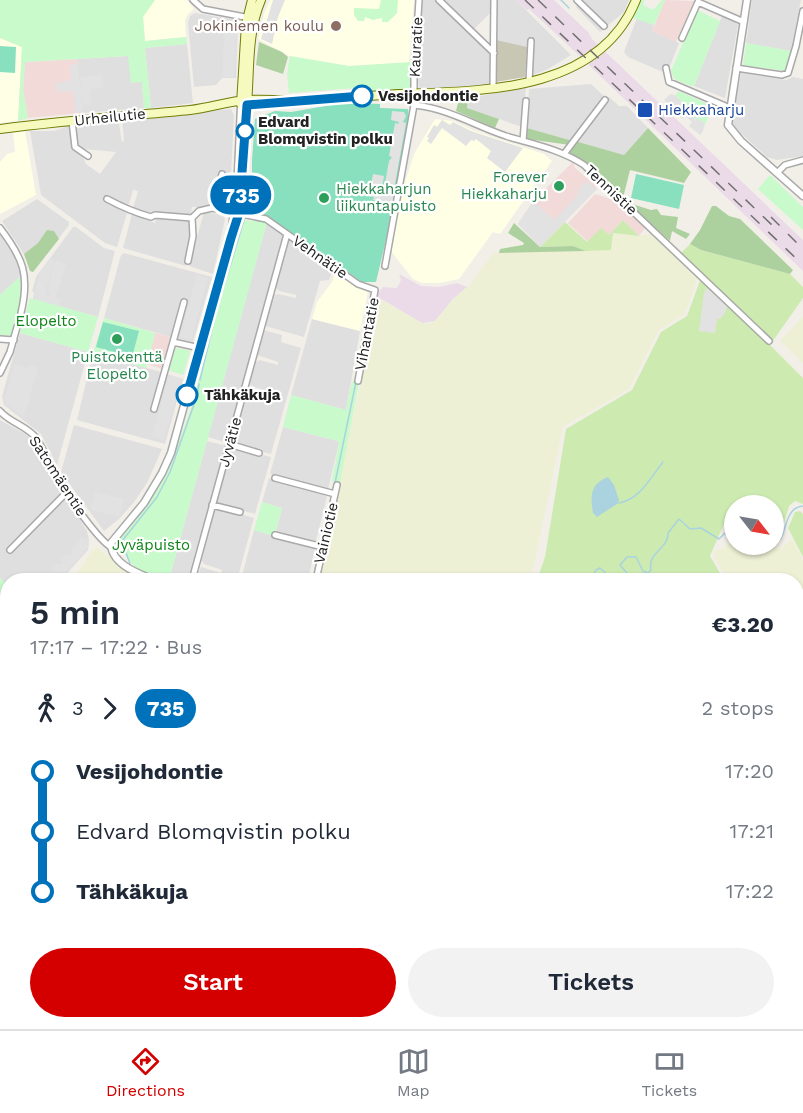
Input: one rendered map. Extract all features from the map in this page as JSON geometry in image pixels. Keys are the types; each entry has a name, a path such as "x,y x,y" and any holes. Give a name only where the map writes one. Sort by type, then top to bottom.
{"main road":[{"path":"244,103 252,0"},
{"path":"251,18 261,0"},
{"name":"Urheilutie","path":"0,129 244,103 493,89 529,82 575,66 596,54 628,16 636,0"}],"street":[{"path":"193,0 203,9 251,18"},
{"name":"Kauratie","path":"413,94 419,0"},
{"path":"439,0 494,53"},
{"path":"493,89 494,0"},
{"path":"577,0 604,26"},
{"path":"747,0 728,125 803,196"},
{"path":"682,38 698,2 744,22"},
{"path":"736,68 788,74 803,11"},
{"path":"529,82 531,41"},
{"path":"666,68 668,80 671,83 730,108"},
{"path":"385,266 414,105 413,94"},
{"path":"564,154 605,100"},
{"path":"523,141 526,101"},
{"path":"139,573 129,568 111,552 112,539 144,503 171,453 237,213 244,103"},
{"name":"Tennistie","path":"414,105 440,108 488,129 564,154 584,165 769,341"},
{"path":"72,121 75,147 88,156"},
{"path":"777,172 785,165 803,160"},
{"path":"188,261 193,236 192,218 199,211 212,208 222,174"},
{"path":"107,199 130,211 151,217 155,215 192,218"},
{"name":"Vehnätie","path":"212,208 266,219 358,284 373,288"},
{"path":"0,228 17,252 25,272 25,292 21,313"},
{"name":"Jyvätie","path":"194,573 287,234"},
{"name":"Vihantatie","path":"358,381 375,291 373,288"},
{"path":"154,409 184,302"},
{"path":"0,374 17,327"},
{"path":"0,339 14,340"},
{"path":"172,342 200,348"},
{"name":"Satomäentie","path":"0,411 29,430 37,439 55,476 95,533 111,547"},
{"path":"229,444 259,453"},
{"path":"275,478 335,494"},
{"name":"Vainiotie","path":"317,573 337,485"},
{"path":"10,550 67,492"},
{"path":"213,505 240,512"},
{"path":"275,535 323,547"}],"shaded area":[{"path":"155,0 187,0 194,9 185,20 186,37 145,41 143,17"},
{"name":"Jokiniemen koulu","path":"270,0 414,0 409,63 349,66 291,57 258,39"},
{"path":"273,0 285,0 278,17 272,44 261,39"},
{"path":"421,0 436,0 492,54 490,85 419,88 417,65"},
{"path":"441,0 493,0 493,10 472,31"},
{"path":"496,0 516,0 571,55 531,76 528,42 525,77 495,82"},
{"path":"516,0 554,0 588,32 592,39 803,240 803,271 570,47"},
{"path":"580,0 629,0 624,12 600,32 576,7"},
{"path":"665,0 694,1 676,42 652,31"},
{"path":"752,0 801,0 791,51 746,43"},
{"path":"195,13 238,20 236,78 222,78 216,85 194,87 188,23 190,16"},
{"path":"722,16 738,25 725,98 694,86"},
{"path":"637,18 654,25 652,31 679,43 670,66 663,72 628,57 624,52"},
{"path":"225,19 237,21 234,77 222,77"},
{"path":"0,38 22,47 18,121 0,123"},
{"path":"496,40 527,47 525,77 495,82"},
{"path":"187,44 193,103 151,108 145,48"},
{"path":"128,56 142,82 144,108 82,113 77,59"},
{"path":"77,59 82,113 28,118 23,90 25,62"},
{"path":"78,64 82,112 75,113 73,91 57,92 56,83 71,80 70,65"},
{"path":"741,73 786,80 793,77 803,79 803,156 777,160 767,157 734,127 732,122"},
{"path":"102,75 104,88 92,89 89,93 92,104 82,105 80,77"},
{"path":"591,84 605,97 573,141 527,128 529,89"},
{"path":"526,88 522,127 467,108 468,98"},
{"path":"670,94 675,95 690,110 689,114 692,112 697,116 695,121 698,118 705,124 700,135 689,126 692,122 685,116 683,119 664,100"},
{"path":"609,97 619,106 627,106 648,128 624,155 575,141"},
{"path":"231,109 234,115 231,174 219,171 208,208 192,207 191,215 148,213 133,209 138,191 133,190 129,204 118,202 107,194 103,201 111,206 125,209 124,212 127,213 117,247 105,243 41,195 30,131 54,131 68,126 71,128 72,149 83,157 86,164 100,174 116,152 83,149 78,146 76,126 117,122 122,143 124,140 122,119"},
{"path":"392,111 404,112 406,116 403,122 406,123 393,195 389,195 395,197 393,204 373,200 374,197 369,196 373,174 384,176 381,193 378,193 383,194 389,161 392,157 389,156 395,123 399,122 391,120"},
{"path":"435,119 453,121 472,130 544,154 552,161 500,234 493,232 459,279 439,283 422,283 413,279 390,250 402,192 414,154"},
{"path":"442,120 450,125 453,122 471,131 523,148 505,172 487,158 491,151 476,139 471,140 466,146 442,128 431,144 427,141 434,125 437,127"},
{"path":"25,131 36,195 0,214 0,162 7,154 15,152 13,133"},
{"path":"573,162 575,168 597,189 540,247 518,224 533,201"},
{"path":"586,181 597,189 540,247 518,224 533,201 554,220 579,194 577,192"},
{"path":"595,194 618,201 646,227 639,236 623,220 609,235 588,242 568,223"},
{"path":"37,199 69,222 69,225 33,272 30,271 25,256 2,221"},
{"path":"204,212 223,215 225,219 213,274 189,266"},
{"path":"132,214 155,223 156,218 191,221 186,266 123,248"},
{"path":"267,222 285,233 228,443 208,437"},
{"path":"73,227 104,248 115,251 98,317 33,299 34,292 32,291 36,277"},
{"path":"0,233 22,275 0,295"},
{"path":"613,233 639,236 651,234 698,277 685,314 659,330 629,389 563,427 532,573 320,573 378,298 422,323 428,324 435,321 453,299 471,284 493,253 610,250"},
{"path":"292,239 334,267 329,280 320,281 304,337 265,326 274,295 296,298 296,295 279,291 276,288 288,241"},
{"path":"124,253 212,277 193,342 176,338 186,302 182,301 171,337 104,318 121,255"},
{"path":"49,259 54,260 45,294 49,296 50,293 47,292 55,261 66,264 56,297 61,300 60,306 35,299 36,296 34,296 37,292 35,291 40,273"},
{"path":"337,270 368,292 360,331 312,319 317,302 332,282"},
{"path":"399,274 421,286 439,287 457,283 467,287 453,299 435,321 422,323 376,296 383,287 397,288 401,280"},
{"path":"197,275 208,278 191,340 180,337"},
{"path":"707,288 727,306 725,313 717,319 715,333 699,331 704,293"},
{"path":"803,317 803,363 780,341"},
{"path":"312,319 360,331 346,410 291,395"},
{"path":"263,330 282,335 281,342 301,348 271,454 237,445 233,439 246,392 250,390 266,394 267,391 249,385 254,363 260,360 278,365 278,362 257,355"},
{"path":"20,333 88,352 57,465 41,434 4,405 2,396"},
{"path":"155,333 171,337 162,369 147,364"},
{"path":"93,353 161,372 152,409 167,374 183,379 165,444 77,420"},
{"path":"14,364 25,367 26,370 28,365 38,367 24,417 4,402"},
{"path":"169,376 181,379 164,440 152,437"},
{"path":"0,420 27,435 35,445 52,480 87,531 89,540 88,550 67,573 0,573"},
{"path":"74,425 162,449 147,483 134,502 104,531 61,472"},
{"path":"283,427 338,441 328,489 270,474"},
{"path":"207,441 227,446 192,573 171,573"},
{"path":"236,448 271,457 255,514 220,505 217,502 230,452"},
{"path":"269,478 327,496 316,541 276,531 282,508 262,502"},
{"path":"95,492 124,499 119,517 90,510"},
{"path":"219,508 254,518 239,573 221,573 222,570 204,564 201,560 213,512"},
{"path":"254,530 315,548 310,573 243,573"},
{"path":"82,537 89,542 88,548 65,573 50,573 54,572 52,569 57,563 60,565 62,563 60,560 66,554 68,556 72,552 70,550"},
{"path":"792,539 803,560 803,573 723,573 714,551 724,548 724,555 784,555 784,546"},
{"path":"97,547 130,573 77,573 90,553"},
{"path":"201,567 221,573 199,573"}],"green space":[{"path":"0,0 155,0 143,17 145,41 186,37 187,44 145,48 151,108 144,108 142,82 131,83 128,56 25,62 23,90 28,118 18,121 22,47 0,38"},
{"path":"381,0 398,0 397,13 388,22 382,22 382,18 373,20 365,17 364,21 358,21 354,15 354,8 379,9"},
{"path":"641,0 644,0 643,5 653,10 662,0 665,0 654,25 633,18"},
{"path":"697,10 720,21 694,86 691,86 674,79 671,71"},
{"path":"259,42 288,57 283,74 256,65"},
{"path":"746,43 791,51 786,71 743,65"},
{"path":"0,46 16,47 15,73 0,72"},
{"path":"290,56 349,66 411,62 410,88 406,91 374,92 370,87 289,93 287,74"},
{"path":"679,91 714,107 705,124 698,118 696,121 694,119 696,116 687,113 690,110 675,95"},
{"path":"468,98 467,108 499,119 495,128 456,111 459,99"},
{"name":"Hiekkaharjun liikuntapuisto","path":"343,103 380,104 380,108 408,109 409,124 394,206 376,282 362,282 252,206 255,119 275,111 291,112"},
{"path":"527,128 573,141 570,145 527,139 525,137"},
{"path":"648,128 691,172 684,183 630,170 622,196 591,165 569,154 575,141 624,155"},
{"path":"636,174 684,185 679,209 631,198"},
{"path":"770,175 803,207 803,230 758,189"},
{"path":"630,205 651,210 657,209 661,215 678,217 676,228 690,234 686,239 672,231 670,241"},
{"path":"712,206 716,206 729,216 740,219 793,270 790,274 701,250 690,244"},
{"name":"Jyväpuisto","path":"241,220 267,222 171,573 144,573 131,563 118,540 148,504 168,471 193,402 209,333"},
{"path":"623,220 639,236 613,233 611,250 586,251 573,246 540,247 565,222 587,242 601,228 609,235"},
{"path":"514,223 540,247 573,246 586,251 499,253 500,249 524,243 508,233"},
{"path":"47,230 54,231 59,239 33,272 30,271 24,254 38,243"},
{"path":"690,244 701,250 790,274 803,287 803,298 770,345 803,378 803,504 795,501 789,506 784,524 784,495 724,495 724,524 710,556 720,573 539,573 545,557 566,429 632,390 661,332 687,316 702,275 681,253"},
{"path":"22,275 24,288 13,330 11,335 0,336 0,295"},
{"name":"Elopelto","path":"30,298 98,317 88,352 20,333"},
{"name":"Elopelto","path":"104,318 155,333 146,368 93,353"},
{"name":"Puistokenttä Elopelto","path":"103,322 139,331 132,357 96,347"},
{"path":"175,348 190,352 183,375 168,370"},
{"path":"352,381 359,383 340,483 332,481 338,441 283,427 291,395 346,410"},
{"path":"262,502 282,508 274,536 254,530"},
{"path":"800,511 803,514 803,557 788,528 795,512"}],"water":[{"path":"608,477 614,485 619,500 617,504 597,517 593,513 593,491 598,483"}],"waterway":[{"path":"561,0 569,8"},
{"path":"200,380 216,313 244,220"},
{"path":"335,483 356,382"},
{"path":"130,564 122,541 157,497 170,472 197,396 199,384"},
{"path":"618,503 638,493 663,462"},
{"path":"325,528 330,504"},
{"path":"784,529 791,513 803,506"},
{"path":"648,573 651,570 652,559 665,543 668,533 679,519 690,529 701,528 719,539 724,534"},
{"path":"322,541 323,534"},
{"path":"318,556 319,552"},
{"path":"627,573 620,565 627,557 636,557 643,571 648,573"},
{"path":"314,573 317,560"},
{"path":"594,573 600,568 605,573"}],"railway":[{"path":"525,0 803,265"},
{"path":"538,0 773,226"},
{"path":"771,217 803,249"}],"bus line":[{"name":"735","path":"187,395 239,213 247,105 362,96"}],"place":[{"name":"Jokiniemen koulu","path":"336,26"},
{"name":"Vesijohdontie","path":"362,96"},
{"name":"Hiekkaharju","path":"645,110"},
{"name":"Edvard Blomqvistin polku","path":"245,131"},
{"name":"Forever Hiekkaharju","path":"559,186"},
{"name":"Hiekkaharjun liikuntapuisto","path":"324,198"},
{"name":"Puistokenttä Elopelto","path":"117,339"},
{"name":"Tähkäkuja","path":"187,395"}]}
